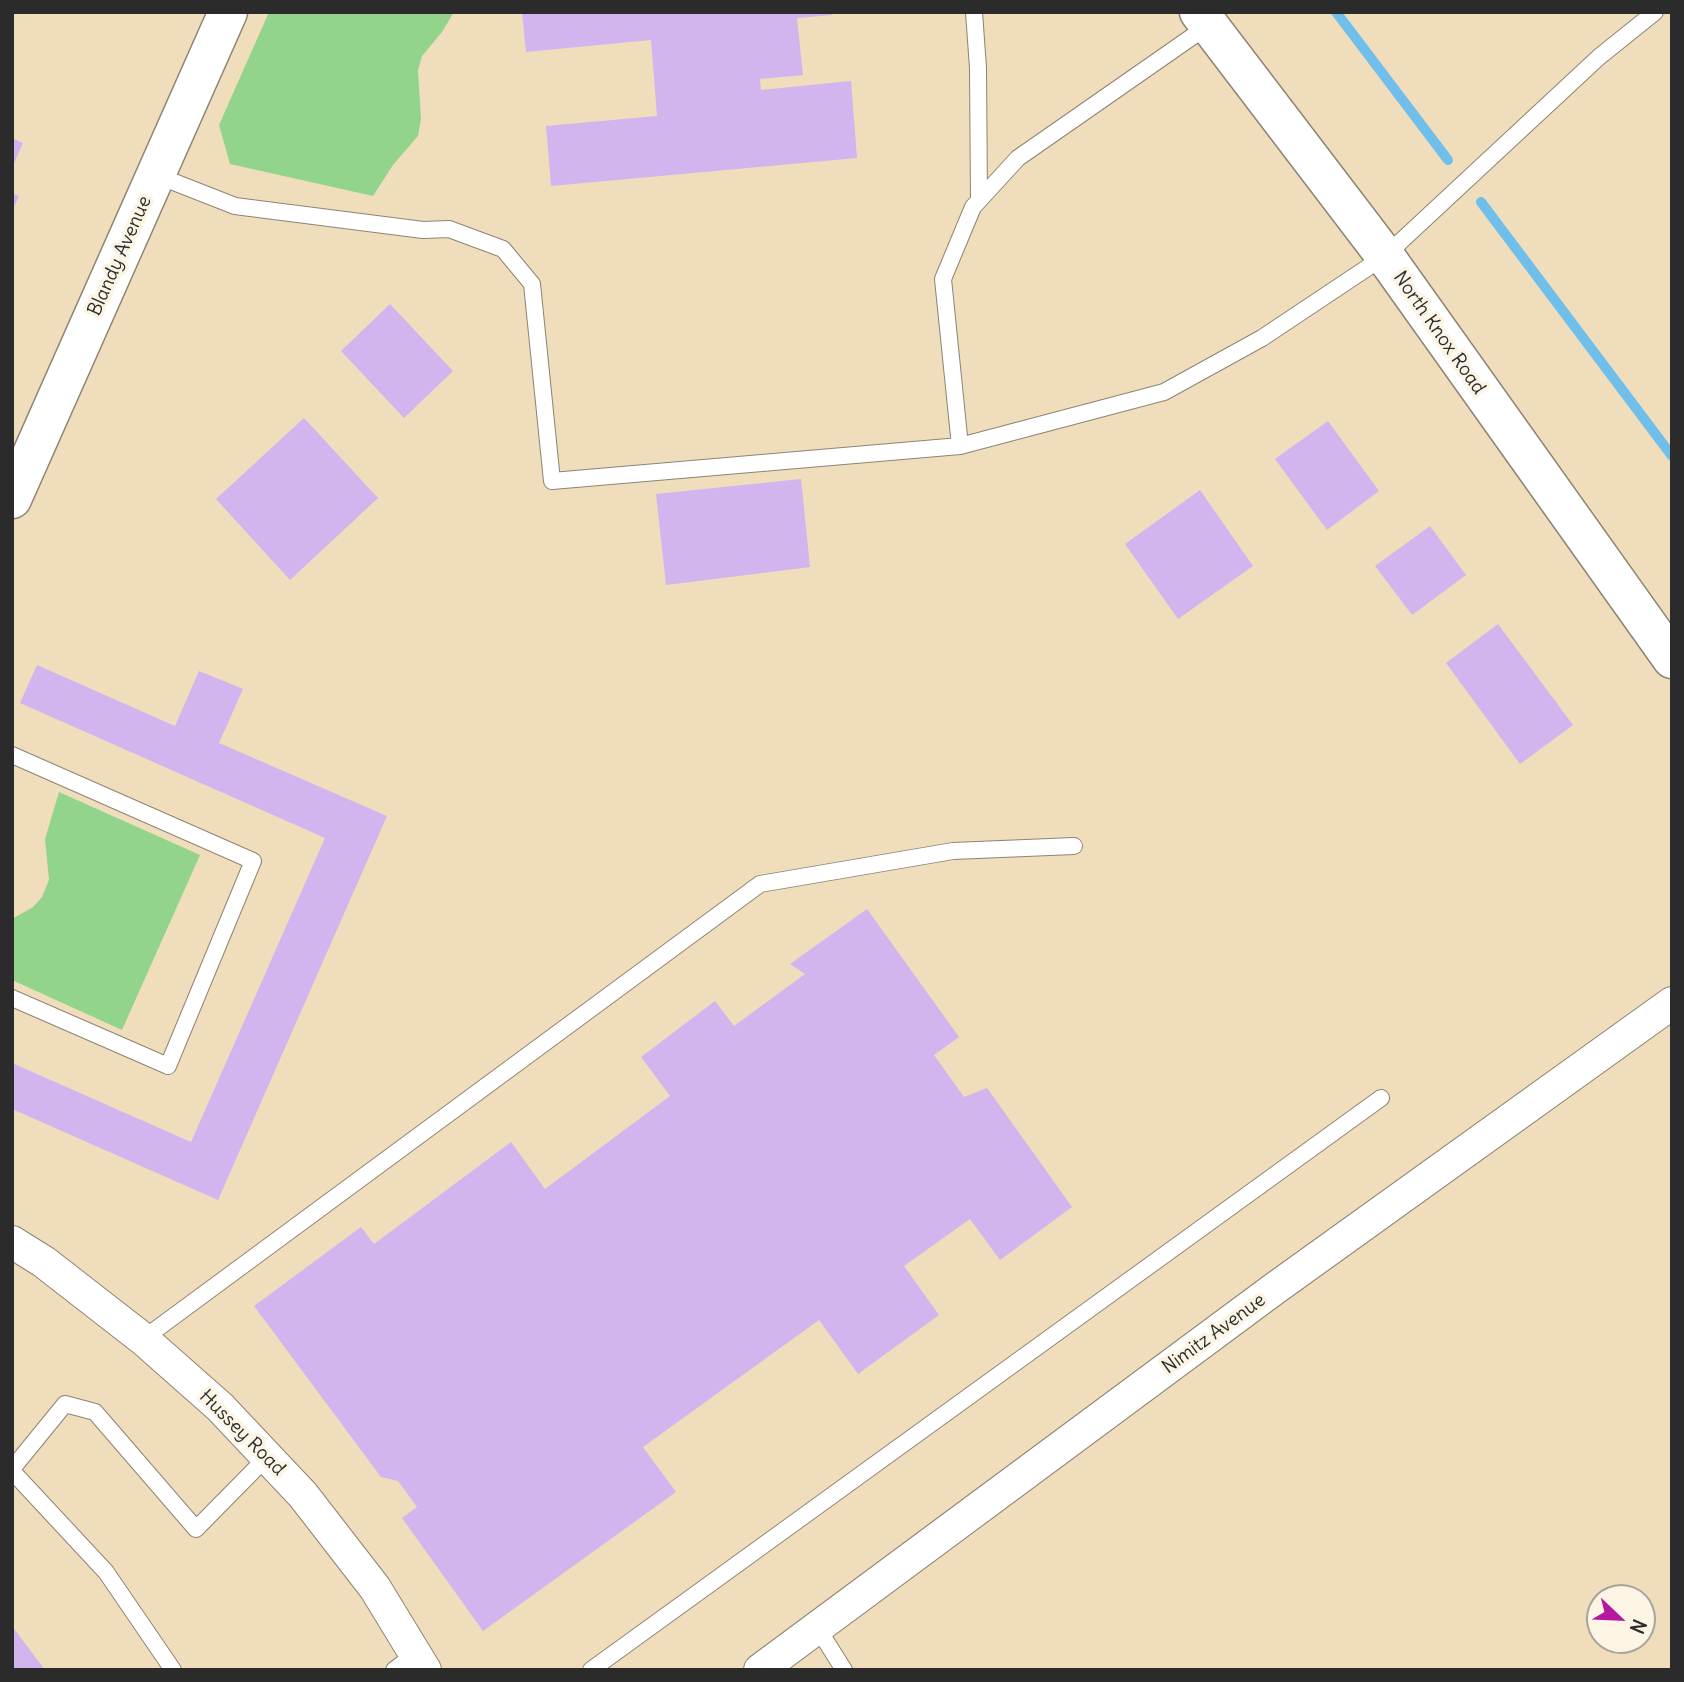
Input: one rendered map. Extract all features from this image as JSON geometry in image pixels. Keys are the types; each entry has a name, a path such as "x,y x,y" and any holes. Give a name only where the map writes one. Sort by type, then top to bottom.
{"street":[{"name":"Blandy Avenue","path":"12,499 228,12"},
{"name":"North Knox Road","path":"1204,19 1385,256 1672,659"},
{"name":"Nimitz Avenue","path":"760,1670 1274,1289 1672,1003"},
{"name":"Hussey Road","path":"12,1242 44,1262 143,1339 220,1407 303,1495 375,1588 411,1664"}],"lane":[{"path":"974,12 978,68 979,200"},
{"path":"156,175 235,206 423,230 449,229 503,249 532,284 552,481 960,446 1164,392 1262,338 1385,256 1600,57 1655,12"},
{"path":"960,446 943,279 973,207 1018,158 1204,19"},
{"path":"12,755 253,861 168,1066 12,998"},
{"path":"143,1339 760,884 953,851 1074,845"},
{"path":"591,1670 1381,1098"},
{"path":"173,1670 106,1572 12,1470 65,1404 95,1412 196,1529 267,1457"},
{"path":"817,1627 844,1670"}],"green space":[{"path":"269,12 454,12 422,56 418,70 421,119 418,136 393,165 373,196 230,164 219,125"},
{"path":"59,792 200,855 122,1030 12,980 12,919 33,907 42,897 49,880 45,839"}],"building":[{"path":"522,12 832,12 832,15 797,18 803,75 760,79 761,90 851,81 857,158 551,186 546,126 657,116 651,40 526,52"},
{"path":"12,138 23,143 12,168"},
{"path":"12,193 19,196 12,211"},
{"path":"390,304 453,371 404,418 341,351"},
{"path":"304,418 378,498 290,580 216,499"},
{"path":"1328,421 1379,491 1327,530 1275,459"},
{"path":"801,479 810,567 666,585 656,494"},
{"path":"1200,490 1253,566 1178,619 1125,544"},
{"path":"1430,526 1466,575 1412,615 1375,566"},
{"path":"1498,624 1573,725 1520,764 1446,663"},
{"path":"37,665 175,726 199,671 243,689 219,743 387,816 218,1200 12,1109 12,1063 191,1142 325,838 20,703"},
{"path":"867,909 959,1037 934,1055 964,1097 987,1088 1072,1207 1000,1260 970,1219 904,1266 939,1315 858,1374 819,1320 643,1447 676,1492 483,1631 402,1518 417,1507 398,1481 381,1477 254,1306 361,1227 374,1244 511,1142 545,1189 670,1096 641,1057 715,1001 734,1026 805,974 790,964"},
{"path":"12,1626 45,1670 12,1670"}],"waterway":[{"path":"1336,12 1448,160"},
{"path":"1481,202 1672,456"}]}
